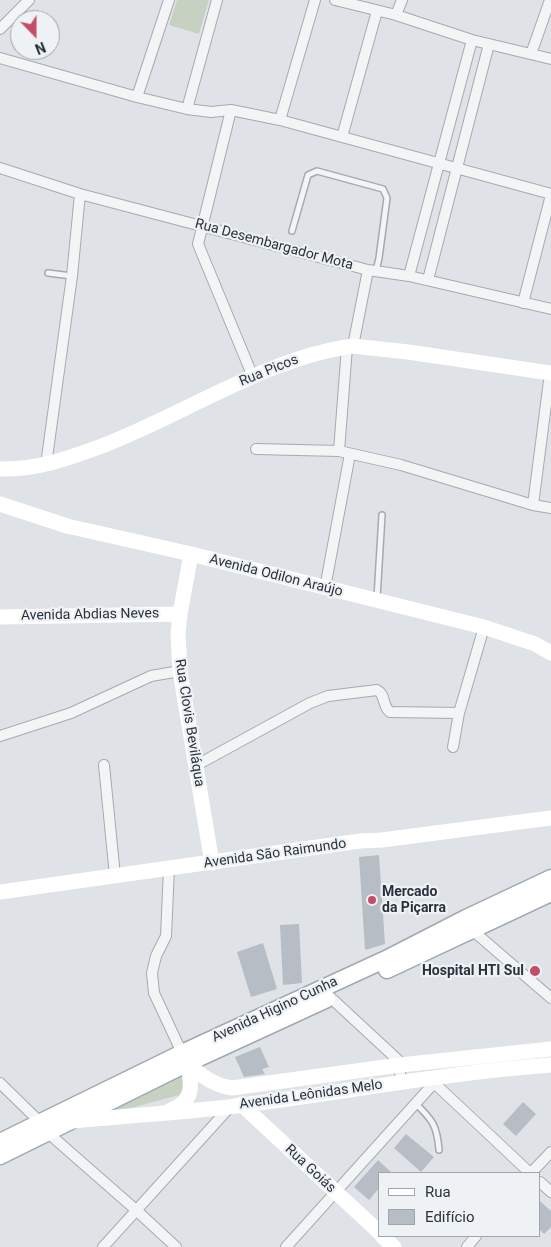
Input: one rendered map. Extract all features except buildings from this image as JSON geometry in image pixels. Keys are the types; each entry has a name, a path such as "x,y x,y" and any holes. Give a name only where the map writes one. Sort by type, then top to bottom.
{"main road":[{"name":"Rua Picos","path":"0,469 46,465 118,440 253,377 306,356 350,347 408,352 550,373"},
{"name":"Avenida Odilon Araújo","path":"0,504 67,526 191,554 484,627 534,644 551,653"},
{"name":"Rua Clovis Beviláqua","path":"191,554 178,633 180,671 212,863"},
{"name":"Avenida Abdias Neves","path":"0,617 180,614"},
{"name":"Avenida São Raimundo","path":"0,892 360,841 382,840 551,818"},
{"name":"Avenida Higino Cunha","path":"0,1156 44,1127 71,1122 185,1058 330,997 469,924 551,878"},
{"name":"Avenida Higino Cunha","path":"0,1142 44,1127 390,957 469,924 551,894"},
{"name":"Avenida Leônidas Melo","path":"185,1058 210,1081 223,1087 232,1088 400,1065 551,1049"},
{"path":"166,1112 180,1106 189,1096 190,1082 185,1058"},
{"name":"Avenida Leônidas Melo","path":"71,1122 235,1105 401,1082 432,1081 517,1067 551,1065"},
{"name":"Rua Goiás","path":"235,1105 335,1191 378,1231"},
{"name":"Rua Goiás","path":"384,1237 394,1247"}],"street":[{"path":"0,29 29,0"},
{"path":"137,97 169,0"},
{"path":"186,109 217,0"},
{"path":"280,120 315,0"},
{"path":"335,0 396,15 472,40 551,60"},
{"path":"396,15 402,0"},
{"path":"531,54 550,0"},
{"path":"342,138 377,11"},
{"path":"409,276 472,40"},
{"path":"428,280 489,44"},
{"path":"0,58 186,109 211,112 230,110 280,120 551,194 523,303"},
{"path":"230,110 198,244 253,377"},
{"name":"Rua Desembargador Mota","path":"0,168 80,194 372,271 428,280 551,310"},
{"path":"46,465 72,276 80,194"},
{"path":"339,451 350,347 372,271"},
{"path":"534,505 550,373"},
{"path":"256,449 339,451 401,466 534,505 551,508"},
{"path":"325,588 350,454"},
{"path":"453,747 459,713 484,627"},
{"path":"0,736 71,713 151,676 180,671"},
{"path":"195,766 293,712 328,696 377,690 383,696 385,708 390,712 459,713"},
{"path":"104,765 115,876"},
{"path":"169,868 166,936 156,956 152,983 154,994 185,1058"},
{"path":"469,924 551,998"},
{"path":"330,997 397,1058 400,1065 401,1082"},
{"path":"286,1247 415,1103 432,1081 529,1172"},
{"path":"0,1083 44,1127 176,1247"},
{"path":"103,1247 235,1105"},
{"path":"531,1172 551,1152"},
{"path":"541,1183 551,1192"},
{"path":"466,1247 475,1237"}],"lane":[{"path":"292,231 308,175 317,171 382,189 387,198 379,258 372,271"},
{"path":"48,273 72,276"},
{"path":"377,601 382,515"},
{"path":"415,1103 432,1121 438,1132 440,1150"}],"green space":[{"path":"177,0 209,0 199,34 169,25"},
{"path":"182,1073 184,1084 179,1095 112,1113 109,1110"}],"place":[{"name":"Mercado da Piçarra","path":"372,900"},
{"name":"Hospital HTI Sul","path":"535,971"}]}
